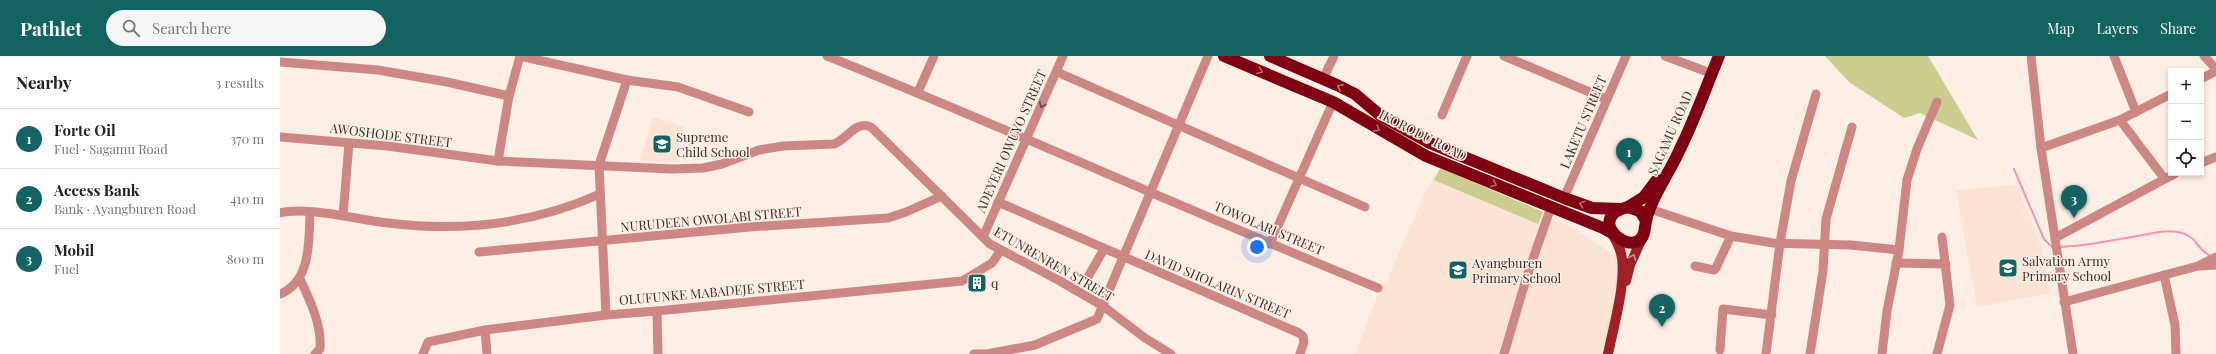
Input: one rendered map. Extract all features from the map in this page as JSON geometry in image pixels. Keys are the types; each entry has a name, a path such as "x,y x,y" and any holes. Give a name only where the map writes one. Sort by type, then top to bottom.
{"highway":[{"name":"IKORODU ROAD","path":"1224,56 1332,102 1426,156 1612,233"},
{"name":"IKORODU ROAD","path":"1270,56 1323,78 1355,94 1381,116 1408,132 1564,198 1592,208 1624,208"},
{"name":"SAGAMU ROAD","path":"1624,208 1635,204 1648,193 1662,173 1710,56"},
{"name":"SAGAMU ROAD","path":"1646,221 1650,209 1681,147 1719,56"},
{"path":"1624,208 1640,211 1646,221 1643,235 1639,239 1627,243 1621,241 1612,233 1610,227 1611,218 1624,208"}],"main road":[{"path":"1612,233 1620,250 1624,281 1613,354"},
{"path":"1608,354 1624,281 1643,235"}],"street":[{"path":"498,161 509,96 520,56 627,80 678,86 749,112"},
{"name":"TOWOLARI STREET","path":"827,56 1027,137 1270,244 1378,288"},
{"path":"918,92 934,56"},
{"name":"ADEYERI OWUYO STREET","path":"983,237 1063,56"},
{"path":"974,354 987,354 1035,345 1097,319 1121,257 1208,56"},
{"path":"1323,78 1334,56"},
{"path":"1442,115 1467,56"},
{"path":"1504,56 1606,99"},
{"name":"LAKETU STREET","path":"1564,198 1626,56"},
{"path":"1665,56 1704,71"},
{"path":"2031,56 2041,148 2073,354"},
{"path":"2114,56 2136,112"},
{"path":"2204,56 2216,70 2204,77"},
{"path":"280,62 378,70 447,82 509,96"},
{"path":"1057,72 1365,207"},
{"path":"606,315 599,165 627,80"},
{"path":"1766,354 1780,243 1791,181 1816,94"},
{"path":"2041,148 2120,120 2168,96"},
{"path":"1270,244 1332,102"},
{"path":"1882,354 1899,250 1907,180 1917,149 1937,102"},
{"path":"2120,120 2164,178"},
{"name":"AWOSHODE STREET","path":"280,137 349,143 498,161 672,169 703,168 722,164 759,150 783,146 834,144 841,142 858,126 864,124 871,127 942,196"},
{"path":"1810,354 1822,278 1826,219 1852,128"},
{"path":"343,216 349,143"},
{"path":"2204,162 2216,157"},
{"path":"2056,243 2169,176"},
{"path":"280,213 310,213 343,216 420,227 459,227 498,224 550,213 576,205 600,194"},
{"name":"ETUNRENREN STREET","path":"942,196 990,244 1060,281 1103,306 1145,338 1171,354"},
{"name":"NURUDEEN OWOLABI STREET","path":"478,252 888,218 906,212 942,196"},
{"name":"DAVID SHOLARIN STREET","path":"998,202 1303,336 1304,342 1300,354"},
{"path":"1504,354 1524,282 1550,207"},
{"path":"1650,209 1730,236 1780,243 1824,244 1899,250"},
{"path":"280,294 290,290 300,279 309,245 310,213"},
{"path":"1695,266 1714,270 1730,236"},
{"path":"1937,354 1950,305 1942,237"},
{"path":"1088,277 1104,249"},
{"name":"OLUFUNKE MABADEJE STREET","path":"423,354 428,342 485,330 606,315 657,312 962,281 992,263 1002,250"},
{"path":"2198,266 2216,257"},
{"path":"1896,263 1946,264"},
{"path":"2064,302 2198,266 2216,265"},
{"path":"2164,275 2175,325 2176,354"},
{"path":"300,279 309,298 319,331 320,348 315,354"},
{"path":"1720,350 1722,309 1772,315"},
{"path":"657,312 658,354"},
{"path":"485,330 487,354"}],"shaded area":[{"name":"Supreme Child School","path":"653,117 684,127 676,162 640,161"},
{"name":"Ayangburen Primary School","path":"1440,168 1543,212 1573,228 1615,255 1619,279 1605,354 1355,354 1378,295 1387,280 1427,189"},
{"name":"Salvation Army Primary School","path":"2016,185 2041,244 2050,293 1977,307 1956,190"}],"green space":[{"path":"1825,56 1928,56 1978,140 1920,113 1904,118 1849,82"},
{"path":"1440,168 1543,212 1538,224 1434,180"}],"waterway":[{"path":"2014,169 2044,239 2052,247 2054,247"},
{"path":"2059,247 2089,244 2172,231 2189,236 2202,250 2211,256"}],"place":[{"name":"Supreme Child School","path":"662,144"},
{"name":"Forte Oil","path":"1629,171"},
{"name":"Mobil","path":"2074,218"},
{"name":"Salvation Army Primary School","path":"2008,268"},
{"name":"Ayangburen Primary School","path":"1458,270"},
{"name":"q","path":"977,283"},
{"name":"Access Bank","path":"1662,327"}]}
